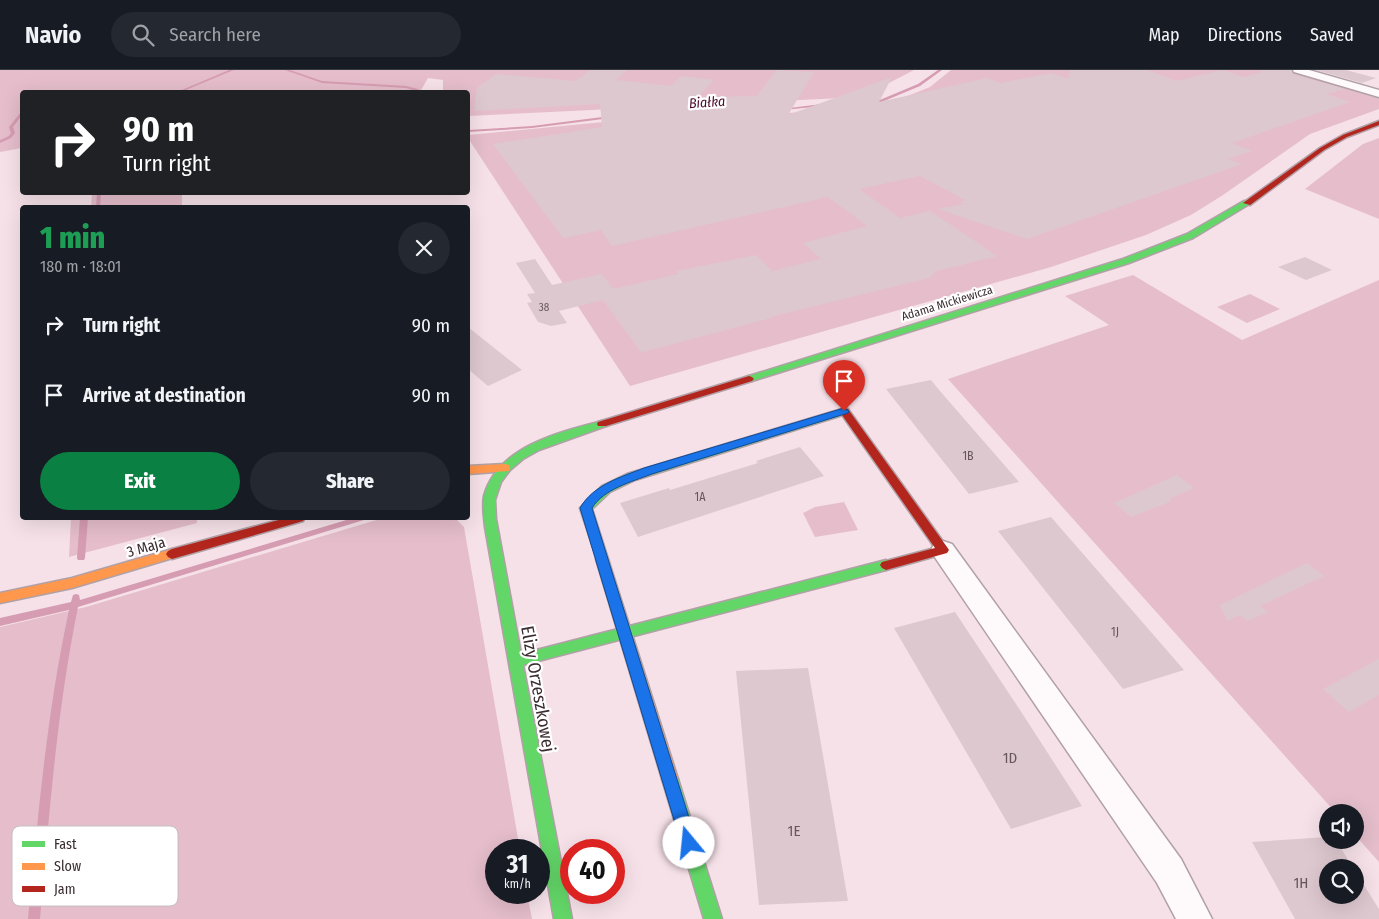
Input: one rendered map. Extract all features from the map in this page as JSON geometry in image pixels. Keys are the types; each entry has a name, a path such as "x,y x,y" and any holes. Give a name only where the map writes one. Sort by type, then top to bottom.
{"street":[{"path":"1298,70 1379,94"},
{"name":"Adama Mickiewicza","path":"505,468 536,446 564,436 1070,280 1165,247 1209,227 1231,214 1323,148 1345,136 1379,123"},
{"path":"713,919 586,508 591,500 621,481 844,411 1169,871 1195,919"},
{"path":"470,470 505,468"},
{"name":"Elizy Orzeszkowej","path":"505,468 491,492 489,506 491,527 562,919"},
{"name":"3 Maja","path":"0,598 106,574 292,520"},
{"path":"516,661 943,550"}],"shaded area":[{"path":"0,70 914,70 885,85 842,98 470,116 470,90 443,90 443,80 428,78 421,90 20,90 20,148 0,152"},
{"path":"951,70 1286,70 1379,98 1379,109 1310,134 1191,215 1146,235 1051,267 630,386 470,141 470,135 614,121 696,120 883,106 930,87"},
{"path":"1379,138 1379,219 1305,189 1363,144"},
{"path":"92,195 182,195 182,205 91,205"},
{"path":"1133,275 1242,340 1379,280 1379,862 1364,845 1364,804 1328,804 948,379 1109,325 1065,296"},
{"path":"1250,294 1280,309 1247,323 1217,307"},
{"path":"844,502 858,530 815,537 803,513 815,507"},
{"path":"71,520 197,520 197,523 69,557"},
{"path":"376,520 457,520 464,527 518,839 485,839 485,904 529,904 532,919 0,919 0,627 86,607"}],"building":[{"path":"590,70 627,70 616,80 671,86 681,76 714,80 698,97 757,96 776,70 814,72 788,115 892,77 879,102 987,78 1001,83 1051,73 1068,79 1070,70 1147,70 1176,81 1222,70 1243,77 1260,73 1261,70 1291,70 1293,74 1345,89 1326,94 1350,102 1232,143 1252,151 1228,159 1242,164 1027,239 938,209 964,204 960,202 965,200 920,176 859,189 900,218 930,211 997,256 933,272 935,274 930,275 933,277 770,317 641,352 603,300 559,311 567,323 551,326 538,322 527,303 532,302 527,294 535,293 516,263 535,259 552,285 602,274 613,289 679,274 676,271 756,255 772,271 821,259 803,243 867,226 828,197 612,246 601,230 563,238 493,144 602,127 600,104 474,111 477,88 496,74 576,81"},
{"path":"1316,70 1346,70 1376,78 1362,83"},
{"path":"1305,257 1332,270 1306,280 1278,267"},
{"path":"470,329 522,370 488,386 470,371"},
{"path":"931,380 1019,482 969,494 886,389"},
{"path":"800,447 824,476 638,537 620,503 758,463 756,461"},
{"path":"1177,475 1194,488 1169,499 1172,501 1131,517 1114,503"},
{"path":"1051,517 1184,670 1123,689 998,531"},
{"path":"1307,563 1324,576 1260,606 1268,612 1247,621 1240,615 1227,621 1220,605"},
{"path":"955,612 1082,806 1011,829 894,628"},
{"path":"1379,659 1379,695 1349,712 1323,689"},
{"path":"808,668 848,901 759,905 736,671"},
{"path":"1319,838 1319,849 1341,849 1348,859 1319,859 1319,904 1364,904 1364,885 1379,909 1379,919 1295,919 1252,842"}],"waterway":[{"name":"Białka","path":"184,90 232,70"},
{"name":"Białka","path":"287,70 322,82 406,87 417,90"},
{"name":"Białka","path":"871,103 876,103 919,85 940,70"},
{"name":"Białka","path":"783,109 822,105"},
{"name":"Białka","path":"0,142 10,137 13,133 11,127 20,116"},
{"name":"Białka","path":"470,131 532,127 610,117"},
{"path":"98,205 99,195"},
{"path":"81,558 84,520"},
{"path":"74,605 354,520"},
{"path":"74,605 76,597"},
{"path":"0,622 74,605"},
{"path":"42,826 55,717 74,605"},
{"path":"34,919 35,906"}],"traffic: fast":[{"path":"749,379 1126,261 1190,236 1247,203"},
{"path":"602,559 586,508 606,489 631,477 842,412"},
{"path":"563,919 491,527 489,500 496,480 506,467 519,456 553,440 602,424"},
{"path":"516,661 886,565"},
{"path":"670,779 713,919"}],"traffic: slow":[{"path":"470,470 505,468"},
{"path":"0,598 72,583 172,554"},
{"path":"602,559 670,779"}],"traffic: jam":[{"path":"1247,203 1322,149 1345,136 1379,123"},
{"path":"602,424 749,379"},
{"path":"842,412 844,411 943,550 886,565"},
{"path":"172,554 292,520"}],"route":[{"path":"689,843 586,508 591,500 601,492 621,481 844,411"}]}
